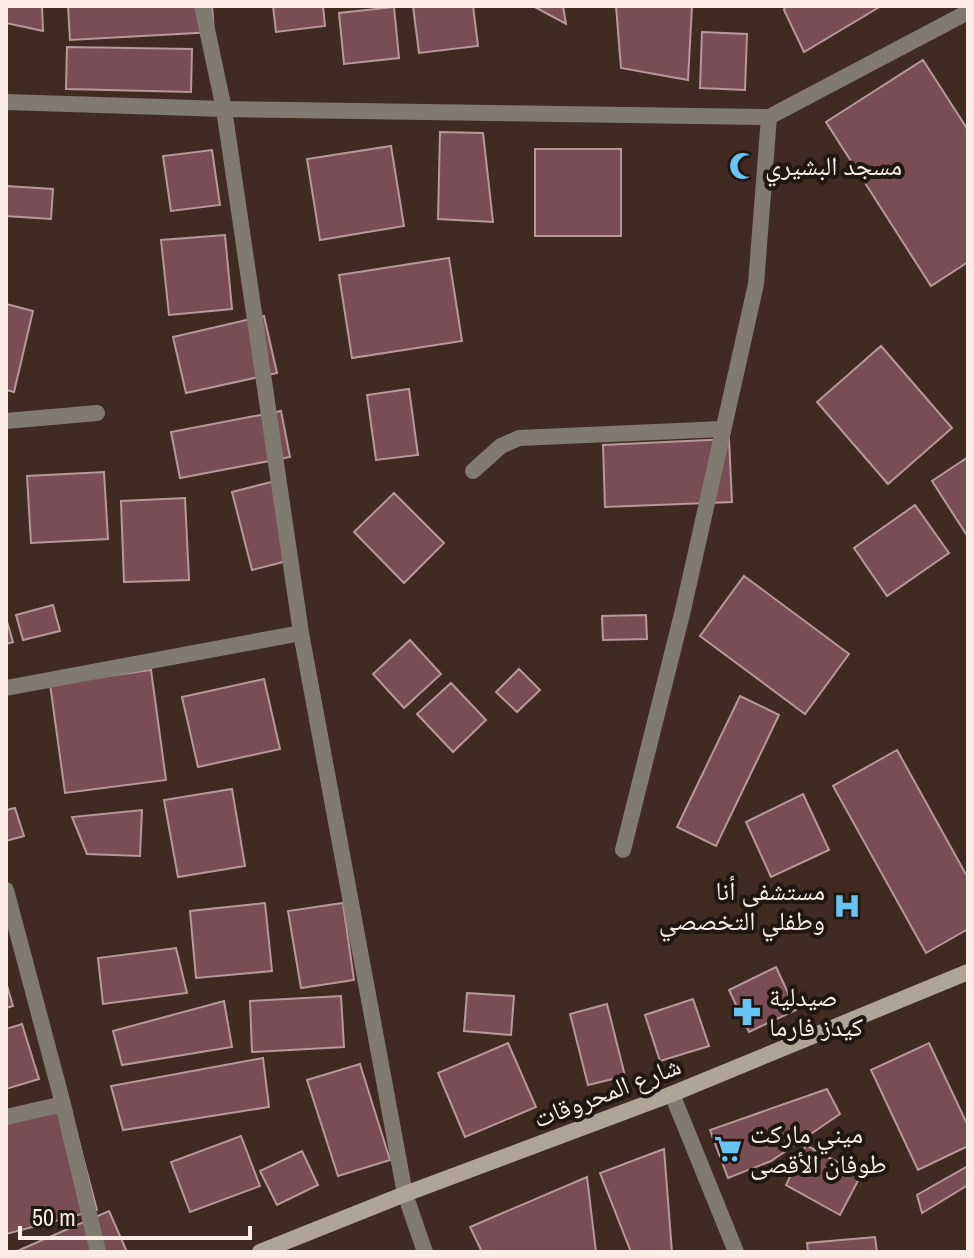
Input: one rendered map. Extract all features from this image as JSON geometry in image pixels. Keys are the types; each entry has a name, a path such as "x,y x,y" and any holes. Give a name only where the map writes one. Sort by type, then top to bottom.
{"street":[{"path":"202,6 224,109 301,633 405,1194 425,1252"},
{"path":"6,102 224,109 769,117 968,12"},
{"path":"623,850 683,610 756,284 769,117"},
{"path":"6,421 97,413"},
{"path":"473,471 501,446 519,438 723,429"},
{"path":"6,688 301,633"},
{"path":"6,890 63,1104 98,1252"},
{"name":"شارع المحروقات","path":"260,1252 672,1094 968,972"},
{"path":"672,1094 736,1252"},
{"path":"6,1117 63,1104"}],"building":[{"path":"6,6 42,6 43,31 6,23"},
{"path":"68,6 212,6 214,32 70,40"},
{"path":"273,6 323,6 325,26 276,32"},
{"path":"413,6 473,6 478,46 419,53"},
{"path":"533,6 563,6 566,24"},
{"path":"616,6 692,6 688,80 621,68"},
{"path":"785,6 881,6 804,52 784,10"},
{"path":"394,7 399,58 344,64 339,13"},
{"path":"702,32 747,34 745,90 700,88"},
{"path":"67,47 192,49 191,92 66,89"},
{"path":"923,60 968,130 968,262 931,286 826,122"},
{"path":"440,132 483,133 493,222 438,219"},
{"path":"391,146 404,226 320,240 307,159"},
{"path":"535,149 621,149 621,236 535,236"},
{"path":"212,150 220,205 171,211 163,156"},
{"path":"6,186 53,189 51,219 6,216"},
{"path":"225,235 232,309 169,315 161,240"},
{"path":"449,258 462,341 352,358 339,275"},
{"path":"6,304 33,311 14,392 6,390"},
{"path":"264,316 277,373 186,393 173,337"},
{"path":"881,346 952,428 888,484 817,402"},
{"path":"409,389 418,455 376,460 367,395"},
{"path":"281,411 290,457 180,478 171,432"},
{"path":"729,439 732,502 605,507 603,445"},
{"path":"968,457 968,537 932,481"},
{"path":"104,472 108,539 31,543 27,476"},
{"path":"275,481 295,559 252,570 232,492"},
{"path":"394,493 444,543 404,583 354,532"},
{"path":"185,498 189,580 124,582 121,501"},
{"path":"915,505 949,553 887,596 854,548"},
{"path":"744,576 849,654 805,714 700,636"},
{"path":"53,605 60,631 23,640 16,615"},
{"path":"646,615 647,639 603,640 602,616"},
{"path":"6,618 13,642 6,644"},
{"path":"410,640 441,674 404,708 373,674"},
{"path":"519,669 540,690 517,712 496,692"},
{"path":"151,670 166,780 65,793 50,684"},
{"path":"264,679 280,749 198,767 182,697"},
{"path":"451,683 486,720 453,752 417,714"},
{"path":"740,696 779,715 716,846 677,827"},
{"path":"897,750 968,878 968,929 926,953 833,786"},
{"path":"232,789 245,866 178,877 164,800"},
{"path":"803,794 829,850 771,877 746,822"},
{"path":"15,808 24,836 6,841 6,810"},
{"path":"142,810 140,856 87,854 72,817"},
{"path":"265,903 272,971 196,978 190,911"},
{"path":"343,903 354,980 301,988 288,911"},
{"path":"176,948 187,993 103,1004 98,958"},
{"path":"776,967 796,1010 749,1032 729,990"},
{"path":"6,982 13,1006 6,1008"},
{"path":"467,993 514,996 511,1035 464,1031"},
{"path":"341,996 344,1047 252,1052 250,1001"},
{"path":"693,999 709,1046 660,1061 645,1015"},
{"path":"224,1001 232,1047 122,1065 113,1031"},
{"path":"607,1004 625,1076 588,1085 570,1014"},
{"path":"22,1024 39,1079 6,1089 6,1029"},
{"path":"508,1043 536,1107 465,1137 438,1073"},
{"path":"929,1043 968,1126 968,1146 918,1170 871,1070"},
{"path":"263,1058 269,1107 123,1130 111,1086"},
{"path":"360,1064 390,1160 338,1176 307,1080"},
{"path":"827,1089 840,1114 771,1161 728,1178 710,1130"},
{"path":"70,1108 97,1210 6,1234 6,1124"},
{"path":"241,1136 260,1186 190,1212 171,1162"},
{"path":"806,1145 861,1175 840,1215 786,1185"},
{"path":"664,1149 672,1252 631,1252 600,1173"},
{"path":"302,1151 318,1185 277,1205 260,1171"},
{"path":"968,1166 968,1185 922,1213 917,1195"},
{"path":"587,1177 596,1252 482,1252 470,1227"},
{"path":"109,1211 127,1252 15,1252"},
{"path":"875,1237 877,1252 808,1252 807,1243"}],"place":[{"name":"مسجد البشيري","path":"743,166"},
{"name":"مستشفى أنا وطفلي التخصصي","path":"847,906"},
{"name":"صيدلية كيدز فارما","path":"747,1012"},
{"name":"ميني ماركت طوفان الأقصى","path":"728,1149"}]}
